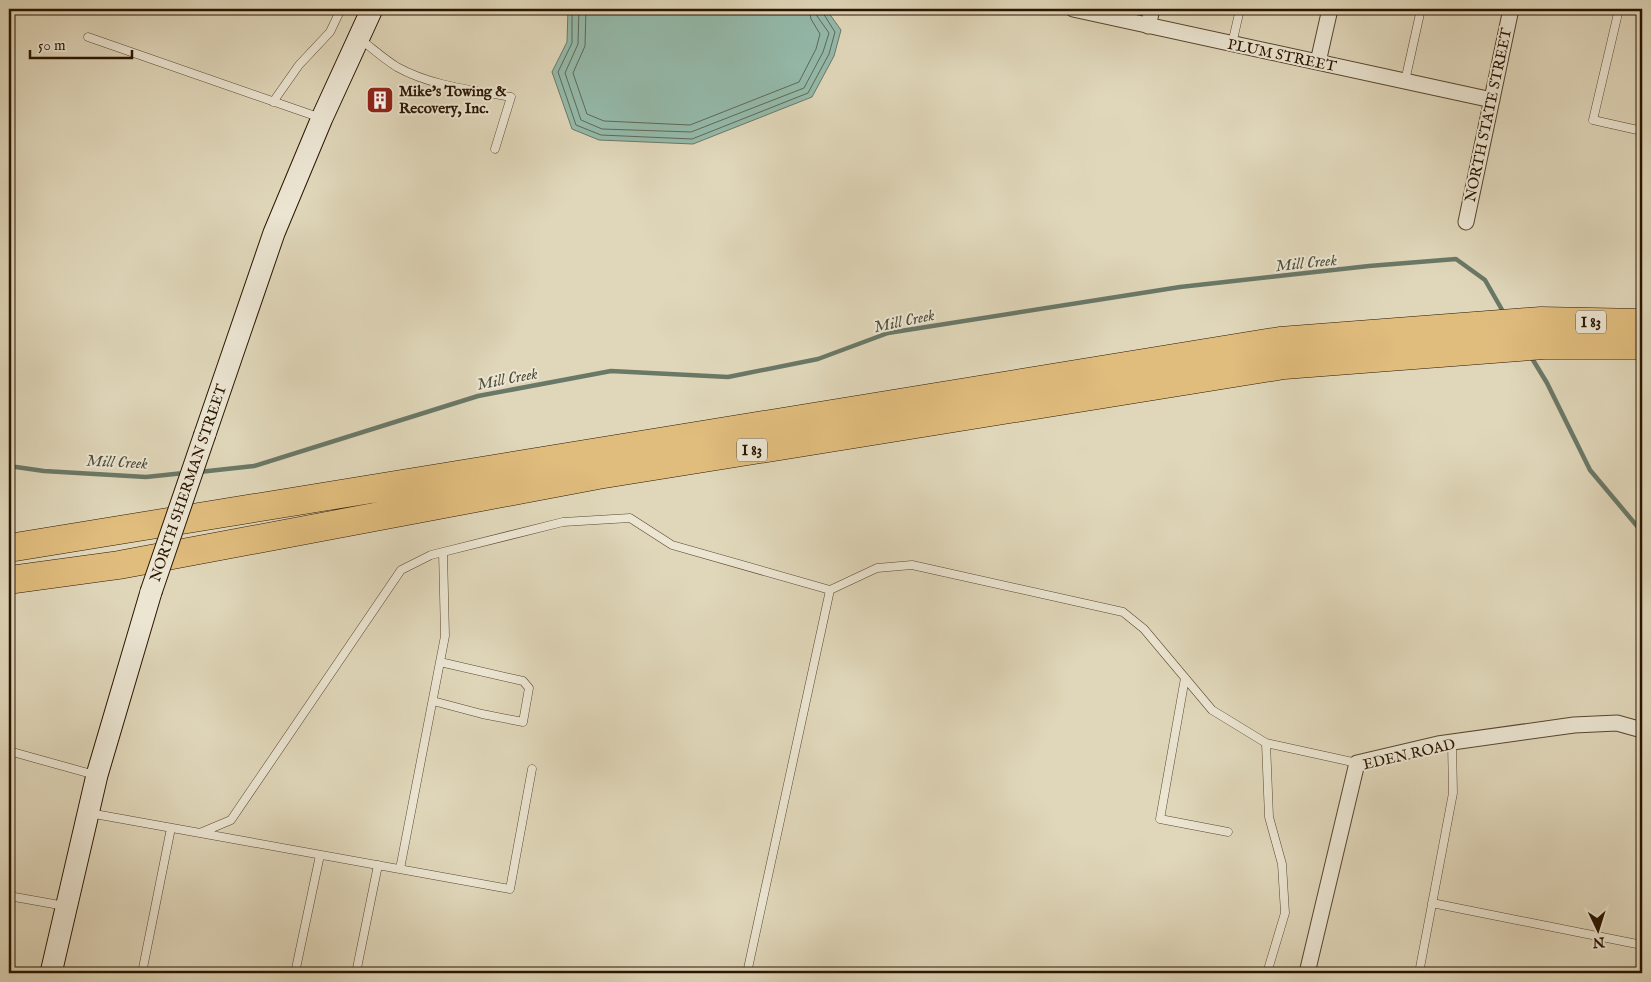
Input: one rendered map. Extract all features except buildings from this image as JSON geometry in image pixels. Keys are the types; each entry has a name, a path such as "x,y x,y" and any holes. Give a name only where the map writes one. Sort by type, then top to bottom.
{"highway":[{"name":"I 83","path":"9,580 119,565 598,475 1284,364 1500,348 1542,333 1642,323"},
{"name":"I 83","path":"9,548 1280,341 1484,326 1642,345"}],"main road":[{"name":"NORTH SHERMAN STREET","path":"51,973 87,813 151,592 267,251 322,118 372,9"}],"street":[{"name":"PLUM STREET","path":"1072,9 1492,100"},
{"path":"1148,26 1152,9"},
{"path":"1318,62 1330,9"},
{"name":"NORTH STATE STREET","path":"1466,222 1511,9"},
{"name":"EDEN ROAD","path":"1307,973 1358,763 1452,742 1574,725 1617,723 1642,730"}],"lane":[{"path":"273,102 299,65 330,32 341,9"},
{"path":"1232,44 1240,9"},
{"path":"1405,81 1421,9"},
{"path":"1619,9 1593,120 1642,131"},
{"path":"88,37 322,118"},
{"path":"359,39 396,67 426,80 511,97 495,150"},
{"path":"200,833 231,820 401,570 431,555 564,522 630,518 672,545 830,590 877,568 912,565 1123,612 1144,629 1212,710 1266,743 1358,763"},
{"path":"400,869 445,636 443,552"},
{"path":"747,973 830,590"},
{"path":"432,701 523,722 530,688 523,681 440,662"},
{"path":"1185,678 1160,819 1228,832"},
{"path":"1419,973 1453,793 1452,742"},
{"path":"1266,743 1269,817 1282,864 1285,913 1266,973"},
{"path":"9,751 97,775"},
{"path":"87,813 510,889 532,770"},
{"path":"142,973 171,828"},
{"path":"295,973 320,855"},
{"path":"356,973 378,865"},
{"path":"9,896 65,906"},
{"path":"1432,903 1642,945"}],"water":[{"path":"568,9 826,9 841,30 834,56 812,97 693,144 599,140 572,129 552,72 567,42"}],"waterway":[{"name":"Mill Creek","path":"199,472 254,466 478,396 611,371 728,377 818,359 888,333 1180,287 1369,266 1456,259 1485,280 1505,315"},
{"name":"Mill Creek","path":"1530,355 1547,383 1590,470 1642,532"},
{"name":"Mill Creek","path":"9,466 44,471 146,477 184,473"}],"place":[{"name":"Mike's Towing & Recovery, Inc.","path":"380,100"}]}
